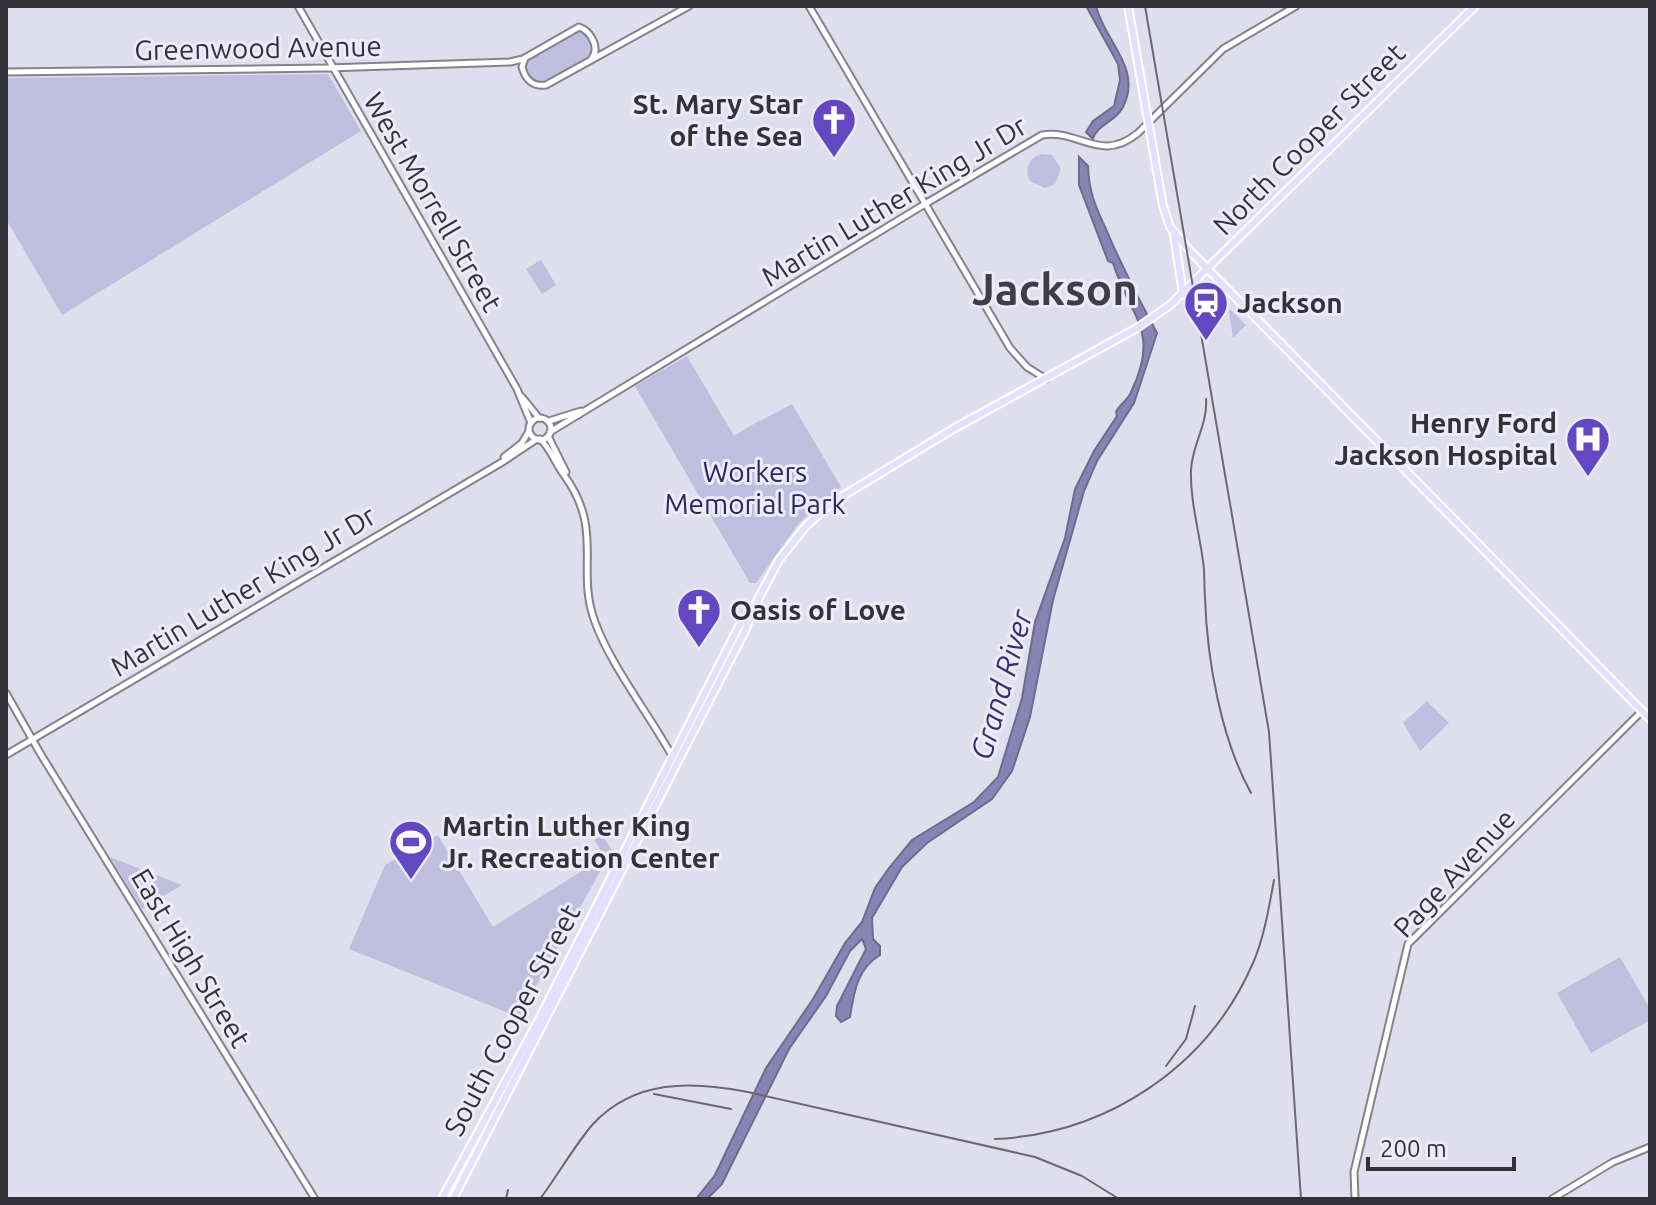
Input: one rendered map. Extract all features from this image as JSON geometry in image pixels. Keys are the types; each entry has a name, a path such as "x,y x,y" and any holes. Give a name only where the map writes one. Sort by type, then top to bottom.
{"main road":[{"path":"1128,6 1165,215 1173,232 1183,294"},
{"name":"North Cooper Street","path":"1208,270 1475,6"},
{"path":"1173,232 1650,719"},
{"name":"South Cooper Street","path":"453,1199 677,765 745,631 754,607 792,542 838,498 953,429 1152,319 1208,270"},
{"name":"South Cooper Street","path":"442,1199 536,1025 739,626 754,607"},
{"path":"672,756 677,765"}],"street":[{"name":"West Morrell Street","path":"298,6 521,395"},
{"path":"510,62 535,84 546,85 689,6"},
{"path":"809,6 1013,353 1032,372 1047,379"},
{"name":"Martin Luther King Jr Dr","path":"549,434 1038,137 1060,135 1094,146 1110,147 1129,139 1223,49 1296,6"},
{"name":"Greenwood Avenue","path":"6,72 333,68 510,62 526,57 577,28 586,30 596,46"},
{"path":"596,46 606,53"},
{"path":"592,58 596,46"},
{"path":"523,71 522,62 526,57"},
{"path":"521,395 539,418 548,421 549,434 586,520 589,595 595,622 672,756"},
{"path":"521,395 531,423 529,430 548,448 567,477"},
{"name":"Martin Luther King Jr Dr","path":"548,421 586,409"},
{"path":"531,423 539,418"},
{"name":"Martin Luther King Jr Dr","path":"501,461 522,443 529,430"},
{"path":"538,439 549,434"},
{"name":"Martin Luther King Jr Dr","path":"6,755 538,439"},
{"name":"East High Street","path":"6,693 315,1199"},
{"name":"Page Avenue","path":"1355,1199 1354,1172 1408,944 1642,711"},
{"path":"1552,1199 1613,1162 1650,1147"}],"green space":[{"path":"580,27 596,46 594,56 546,85 537,85 523,71 522,62"},
{"path":"328,74 361,131 62,315 6,219 6,78"},
{"path":"1041,154 1052,155 1061,169 1055,184 1045,188 1030,181 1028,172 1031,161"},
{"path":"541,260 556,285 542,294 526,269"},
{"path":"1229,311 1246,325 1233,338"},
{"name":"Workers Memorial Park","path":"687,356 734,436 792,404 841,487 799,523 756,583 750,583 635,386"},
{"path":"1427,701 1449,723 1420,751 1403,723"},
{"path":"596,826 612,850 519,1017 349,949 385,865 438,835 493,927 604,857 589,830"},
{"path":"110,857 115,859 182,885 142,909"},
{"path":"1620,957 1650,1009 1650,1020 1591,1053 1557,993"}],"shaded area":[{"path":"1086,6 1096,6 1120,55 1128,80 1123,107 1098,130 1093,139 1086,132 1093,121 1114,106 1120,80 1118,64"},
{"name":"Grand River","path":"1079,157 1088,166 1090,188 1099,215 1157,333 1134,403 1097,461 1084,491 1053,600 1030,717 1012,771 992,799 927,843 902,867 872,918 873,939 880,946 880,955 861,974 850,1017 841,1022 836,1016 837,1006 866,949 862,939 850,951 826,996 789,1049 722,1184 707,1199 696,1199 715,1175 766,1068 813,999 845,943 862,922 875,888 889,868 912,840 974,802 998,777 1022,698 1035,622 1065,538 1075,489 1094,451 1117,416 1116,412 1130,395 1140,371 1143,353 1140,325 1113,263 1108,261 1079,185"}],"railway":[{"path":"1145,6 1269,732 1301,1199"},
{"path":"1206,399 1205,417 1192,461 1191,481 1204,566 1206,622 1224,724 1240,772 1251,793"},
{"path":"995,1139 1036,1134 1076,1124 1114,1109 1149,1088 1181,1063 1209,1034 1234,1000 1253,963 1274,880"},
{"path":"1166,1066 1186,1039 1195,1006"},
{"path":"540,1199 586,1133 609,1109 646,1091 685,1085 748,1092 1035,1157 1082,1176 1119,1199"},
{"path":"654,1094 731,1109"},
{"path":"506,1199 508,1190"}],"place":[{"name":"St. Mary Star of the Sea","path":"834,159"},
{"name":"Jackson","path":"1206,342"},
{"name":"Henry Ford Jackson Hospital","path":"1588,478"},
{"name":"Oasis of Love","path":"699,649"},
{"name":"Martin Luther King Jr. Recreation Center","path":"411,881"}],"district":[{"name":"Jackson","path":"1055,290"}]}
